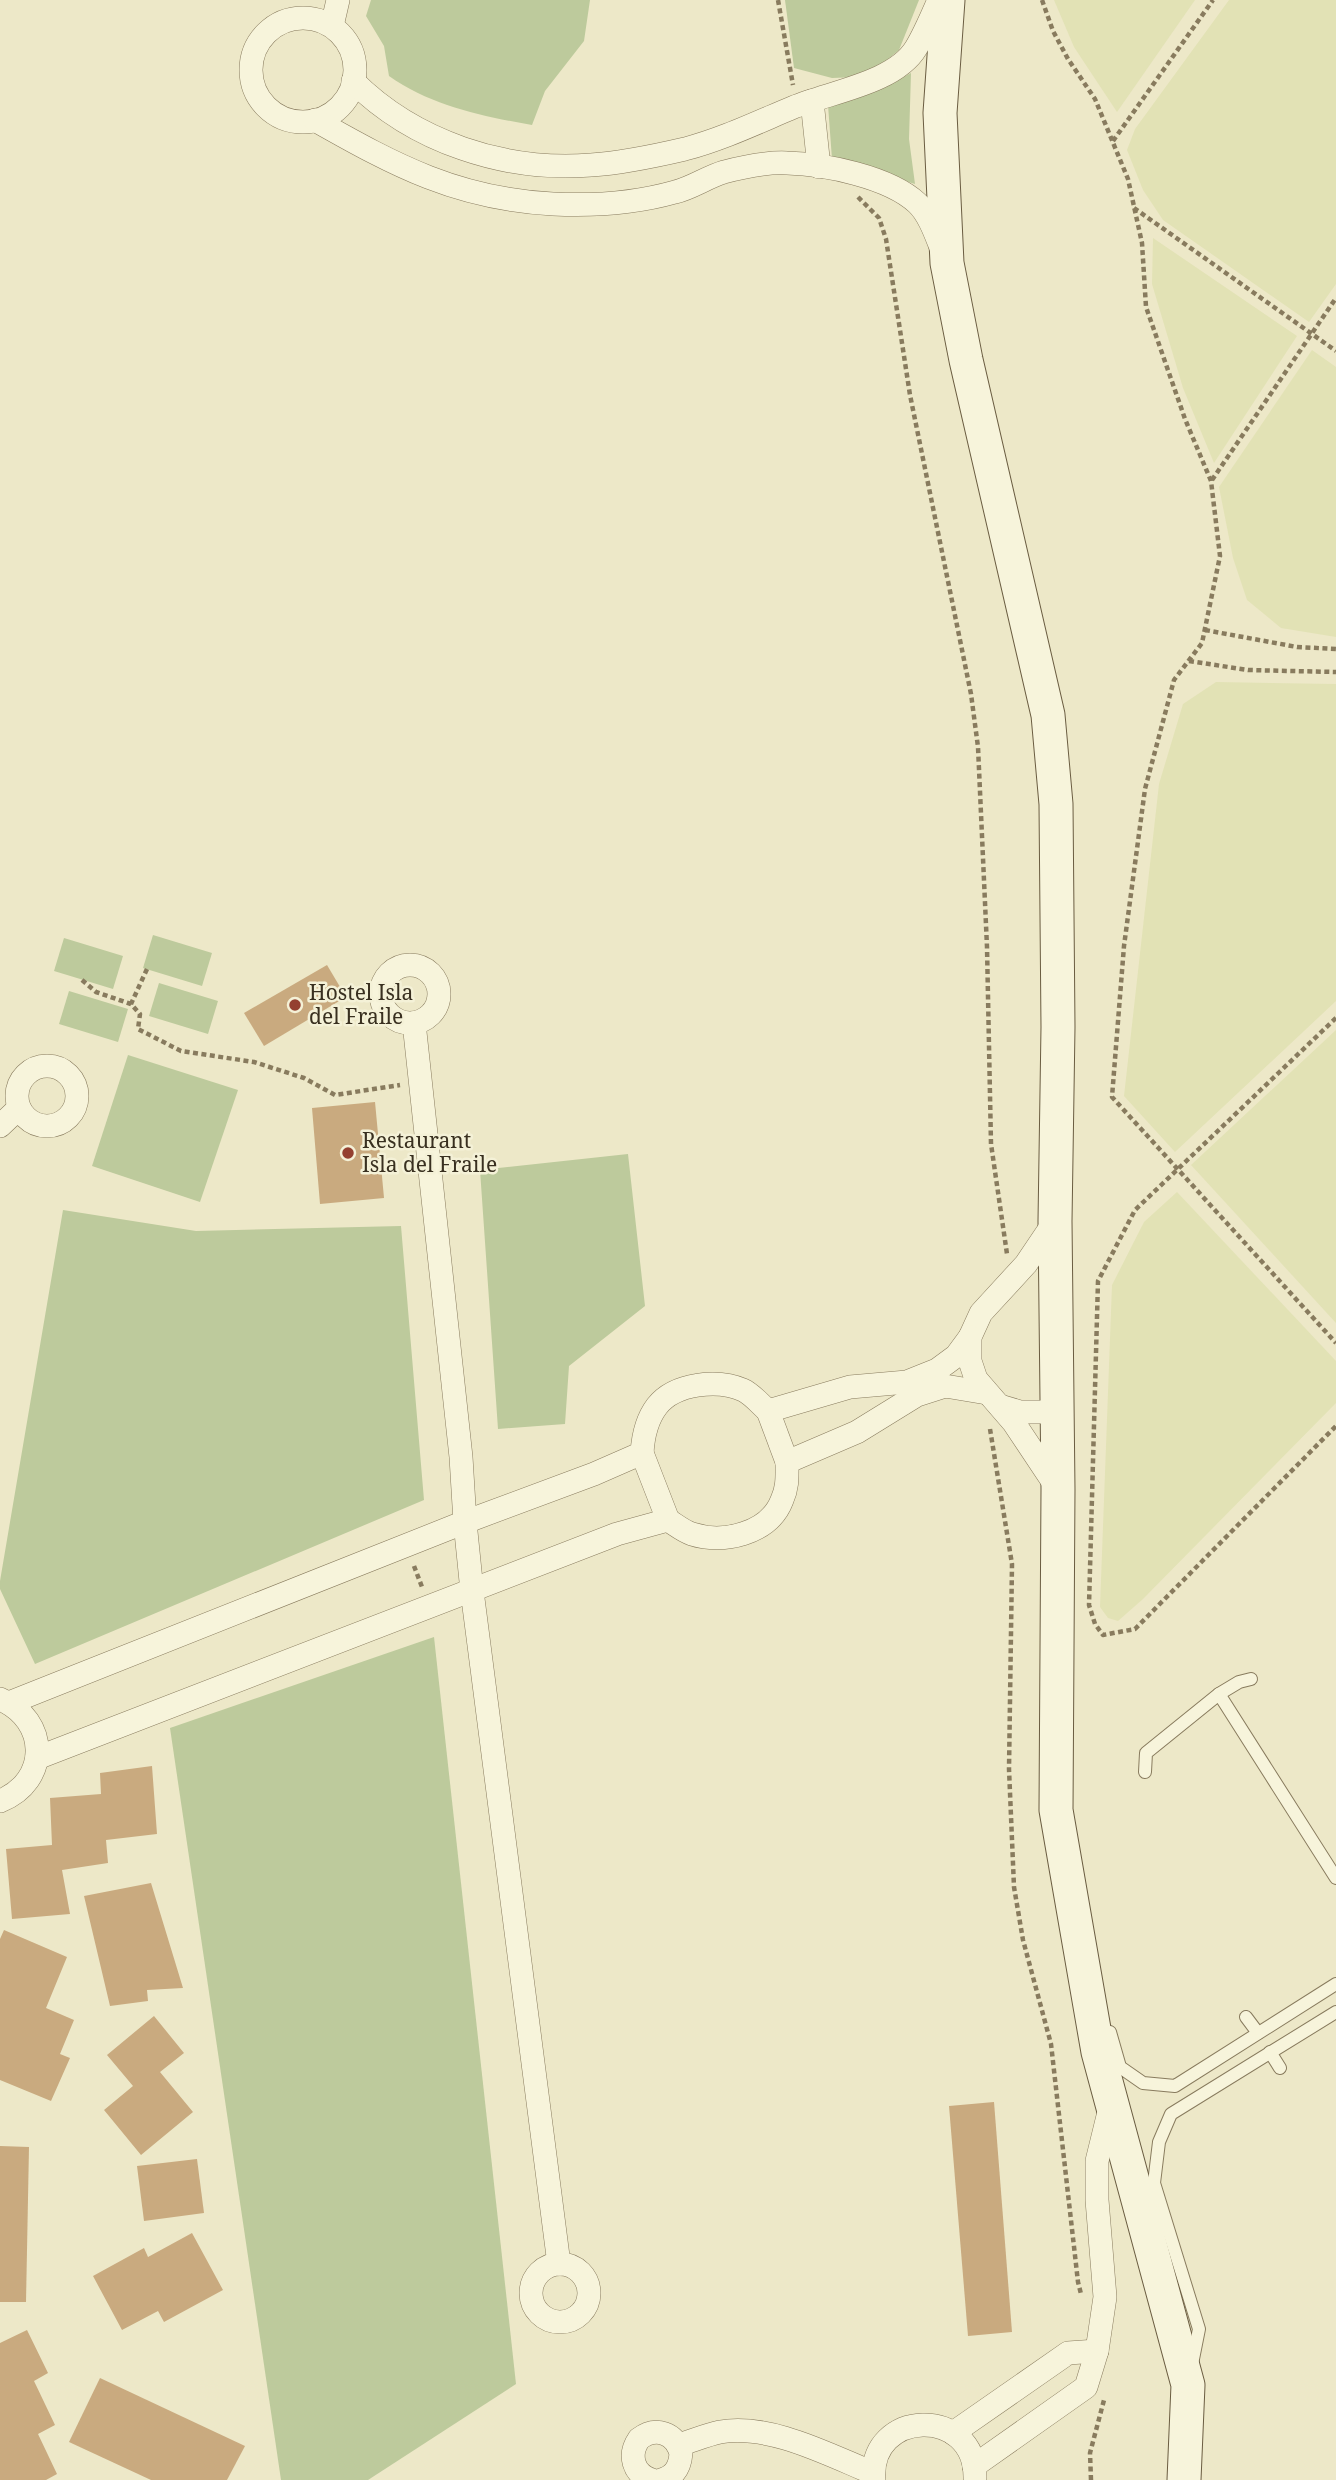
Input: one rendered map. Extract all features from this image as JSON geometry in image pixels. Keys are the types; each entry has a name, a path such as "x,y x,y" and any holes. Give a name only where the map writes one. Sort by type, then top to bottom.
{"main road":[{"path":"948,0 940,113 947,263 969,373 1048,715 1056,804 1056,1810 1098,2052 1188,2385 1184,2480"}],"street":[{"path":"332,26 338,0"},
{"path":"353,80 374,102 416,129 454,146 512,161 547,166 597,165 686,148 879,77 905,61 916,49 939,0"},
{"path":"307,17 332,26 343,37 350,48 354,64 353,80 349,93 337,109 315,120 290,120 269,110 254,88 251,59 268,30 284,21 307,17"},
{"path":"812,101 819,167"},
{"path":"315,120 398,166 443,184 506,200 555,204 621,202 676,192 723,172 763,164 787,163 819,167 896,188 919,205 934,231 947,263"},
{"path":"414,1023 461,1457 472,1591 559,2264"},
{"path":"0,1126 19,1108"},
{"path":"768,1412 850,1387 907,1382 937,1370 956,1356 971,1337 981,1313 1026,1264 1055,1221"},
{"path":"1002,1288 1032,1279 1057,1278"},
{"path":"971,1337 970,1361 976,1379 1058,1489"},
{"path":"713,1382 745,1390 768,1412 787,1462 788,1482 782,1503 767,1521 747,1533 726,1538 706,1538 688,1533 668,1520 642,1453 643,1438 658,1404 680,1390 713,1382"},
{"path":"787,1462 857,1432 917,1395 946,1386 963,1387 1020,1412 1058,1412"},
{"path":"5,1701 594,1474 642,1453"},
{"path":"37,1758 617,1534 668,1520"},
{"path":"0,1801 24,1785 37,1758 32,1728 20,1711 5,1701"},
{"path":"678,2445 722,2432 758,2431 804,2445 873,2476 876,2457 885,2443 907,2427 927,2424 953,2433 967,2447 975,2473 1086,2387 1097,2350 1105,2297 1097,2200 1097,2161 1111,2103"},
{"path":"953,2433 1068,2353 1097,2350"},
{"path":"652,2480 641,2475 636,2469 632,2455 637,2442 645,2435 660,2432 668,2434 678,2445 681,2457 677,2469 662,2480"}],"lane":[{"path":"1145,1772 1146,1753 1219,1694 1239,1682 1251,1679"},
{"path":"1219,1694 1336,1878"},
{"path":"1083,1966 1103,2010 1120,2067 1143,2083 1175,2086 1336,1984"},
{"path":"1188,2385 1199,2329 1154,2183 1159,2142 1171,2114 1336,2012"},
{"path":"1246,2017 1258,2033"},
{"path":"1270,2052 1280,2068"}],"path":[{"path":"1042,0 1053,31 1068,60 1095,99 1128,179 1142,243 1146,307 1185,419 1211,481 1220,556 1202,643 1174,680 1145,789 1124,946 1112,1097 1336,1343"},
{"path":"1114,141 1213,0"},
{"path":"857,196 878,218 886,239 909,396 971,694 978,747 991,1143 1007,1254 1003,1265"},
{"path":"1134,208 1336,351"},
{"path":"1211,481 1336,298"},
{"path":"1205,630 1297,647 1336,649"},
{"path":"1189,661 1248,670 1336,672"},
{"path":"131,1004 147,969"},
{"path":"82,980 96,992 131,1004 140,1014 138,1029 181,1051 254,1062 304,1078 335,1095 422,1082"},
{"path":"1336,1018 1135,1210 1098,1281 1089,1605 1095,1624 1103,1635 1135,1629 1336,1426"},
{"path":"963,1387 988,1419 1012,1564 1009,1769 1014,1887 1023,1940 1051,2044 1078,2282 1084,2305"},
{"path":"407,1545 429,1607"},
{"path":"1091,2480 1090,2452 1108,2389 1097,2350"}],"green space":[{"path":"371,0 590,0 584,41 545,91 532,125 457,108 422,95 389,76 384,46 366,16"},
{"path":"785,0 919,0 899,50 881,65 858,77 832,78 794,68"},
{"path":"1054,0 1195,0 1117,112 1074,47"},
{"path":"1229,0 1336,0 1336,284 1309,322 1163,220 1143,190 1127,150 1135,129"},
{"path":"911,73 909,139 915,184 832,159 828,105 888,85"},
{"path":"1153,238 1297,336 1214,463 1183,388 1152,284"},
{"path":"1312,350 1336,367 1336,637 1281,628 1247,600 1233,558 1219,487"},
{"path":"1216,682 1336,684 1336,1001 1175,1152 1124,1096 1159,784 1183,704"},
{"path":"153,935 212,953 202,986 143,968"},
{"path":"64,938 123,956 113,989 54,971"},
{"path":"159,983 218,1001 208,1034 149,1016"},
{"path":"69,991 128,1009 118,1042 59,1024"},
{"path":"1336,1030 1336,1323 1191,1165"},
{"path":"128,1055 238,1090 200,1202 92,1166"},
{"path":"628,1154 645,1306 569,1366 565,1424 498,1429 480,1170"},
{"path":"1177,1192 1336,1361 1336,1403 1143,1599 1118,1621 1108,1618 1100,1607 1112,1285 1144,1222"},
{"path":"63,1210 196,1231 401,1226 424,1500 35,1664 0,1589 0,1581"},
{"path":"434,1637 516,2384 368,2480 281,2480 170,1728"}],"building":[{"name":"Hostel Isla del Fraile","path":"327,965 346,997 264,1046 244,1013"},
{"name":"Restaurant Isla del Fraile","path":"375,1102 384,1198 320,1204 312,1108"},
{"path":"152,1766 157,1834 106,1840 108,1863 62,1870 70,1914 12,1919 6,1849 52,1845 50,1798 101,1794 100,1773"},
{"path":"151,1883 183,1988 147,1990 148,2001 110,2006 84,1896"},
{"path":"4,1930 67,1957 46,2008 74,2020 60,2054 70,2058 51,2101 0,2080 0,1939"},
{"path":"154,2016 184,2053 160,2072 193,2112 141,2155 104,2110 133,2086 107,2055"},
{"path":"994,2102 1012,2332 968,2336 949,2106"},
{"path":"0,2146 29,2147 26,2302 0,2302"},
{"path":"197,2159 204,2213 144,2221 137,2166"},
{"path":"192,2233 223,2290 164,2322 158,2311 122,2330 93,2276 144,2248 148,2257"},
{"path":"27,2330 48,2373 34,2381 55,2425 38,2434 57,2474 46,2480 0,2480 0,2343"},
{"path":"100,2378 245,2446 227,2480 151,2480 69,2442"}],"place":[{"name":"Hostel Isla del Fraile","path":"295,1005"},
{"name":"Restaurant Isla del Fraile","path":"348,1153"}]}
